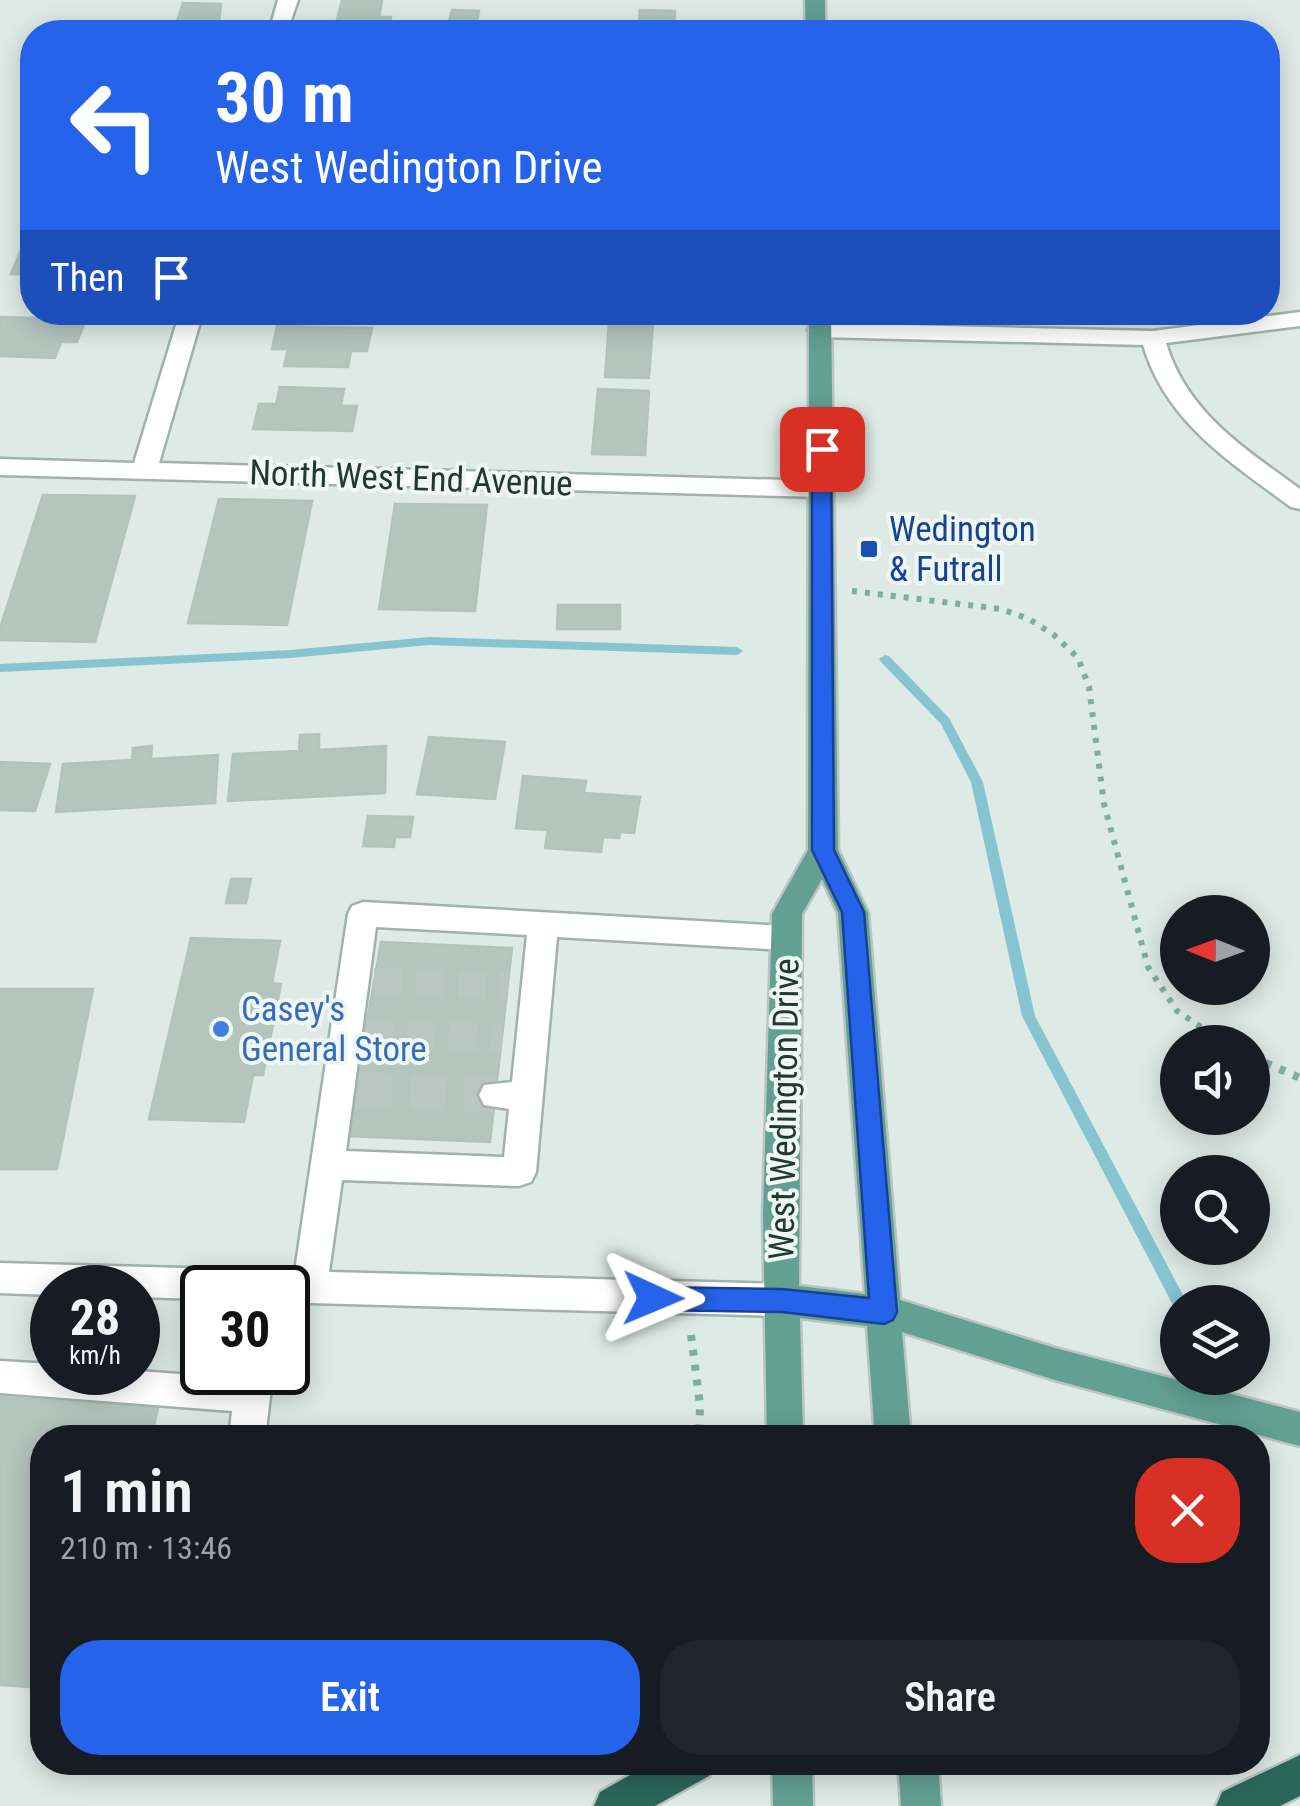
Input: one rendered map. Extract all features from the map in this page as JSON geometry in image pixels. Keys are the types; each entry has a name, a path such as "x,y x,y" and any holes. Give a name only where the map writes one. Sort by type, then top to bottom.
{"highway":[{"path":"1236,1806 1300,1774"},
{"path":"614,1806 671,1775"}],"main road":[{"name":"West Wedington Drive","path":"820,325 823,850 853,912 892,1425"},
{"name":"West Wedington Drive","path":"785,1425 780,1214 787,914 823,850"},
{"path":"782,1300 884,1312 1055,1364 1300,1430"},
{"path":"792,1775 793,1806"},
{"path":"919,1775 921,1806"}],"street":[{"path":"144,471 188,325"},
{"path":"899,325 1154,338 1254,325"},
{"path":"1154,338 1159,369 1180,404 1211,435 1300,501"},
{"name":"North West End Avenue","path":"0,467 822,489"},
{"path":"782,1300 310,1288 328,1166 347,1090 364,982 363,914 786,938"},
{"path":"328,1166 519,1172 511,1096 522,986 543,924"},
{"path":"0,1278 180,1284"},
{"path":"0,1377 180,1382"},
{"path":"248,1425 252,1395"}],"path":[{"path":"824,588 1001,609 1029,619 1054,635 1078,658 1090,687 1104,804 1148,966 1178,1011 1198,1025"},
{"path":"1270,1065 1300,1078"},
{"path":"687,1300 699,1425"}],"building":[{"path":"342,0 382,1 379,17 391,17 390,20 337,20"},
{"path":"183,3 221,4 219,20 178,20"},
{"path":"452,10 479,11 477,20 449,20"},
{"path":"640,10 675,11 675,20 639,20"},
{"path":"20,252 20,274 11,274"},
{"path":"0,317 20,317 20,325 84,325 77,342 61,342 55,358 0,356"},
{"path":"609,325 653,325 649,378 605,377"},
{"path":"277,326 372,328 367,351 351,351 348,367 284,366 288,349 272,349"},
{"path":"280,387 344,389 341,406 357,406 352,431 253,429 259,404 276,404"},
{"path":"598,389 649,391 645,455 592,454"},
{"path":"43,495 135,496 95,642 0,640 0,628"},
{"path":"219,499 312,501 287,625 188,623"},
{"path":"395,504 487,505 475,611 379,609"},
{"path":"558,605 620,605 620,629 557,629"},
{"path":"319,734 319,750 386,746 385,793 228,801 233,754 299,751 300,735"},
{"path":"429,737 505,742 495,799 417,794"},
{"path":"152,746 151,759 218,755 215,803 56,812 63,764 132,760 133,748"},
{"path":"0,762 50,764 35,811 0,810"},
{"path":"523,776 586,781 584,793 640,797 634,833 620,832 619,838 603,837 601,852 545,848 548,830 516,828"},
{"path":"368,816 413,817 410,837 395,837 394,847 363,846"},
{"path":"231,879 251,879 246,903 226,903"},
{"name":"Casey's General Store","path":"191,938 280,941 272,983 281,984 263,1075 253,1075 244,1122 149,1119"},
{"path":"381,942 512,948 490,1142 347,1136"},
{"path":"0,989 93,989 57,1169 0,1169"},
{"path":"0,1397 158,1408 154,1425 30,1425 30,1687 0,1685"}],"waterway":[{"path":"0,668 290,654 429,641 737,651"},
{"path":"885,659 945,721 977,782 1029,1016 1170,1285"}],"tunnel":[{"path":"374,982 508,986"},
{"path":"365,1033 502,1038"},
{"path":"356,1090 495,1095"}],"place":[{"name":"Wedington & Futrall","path":"869,549"},
{"name":"Casey's General Store","path":"221,1029"}],"route":[{"path":"653,1298 782,1300 884,1312 853,912 823,850 822,449"}]}
